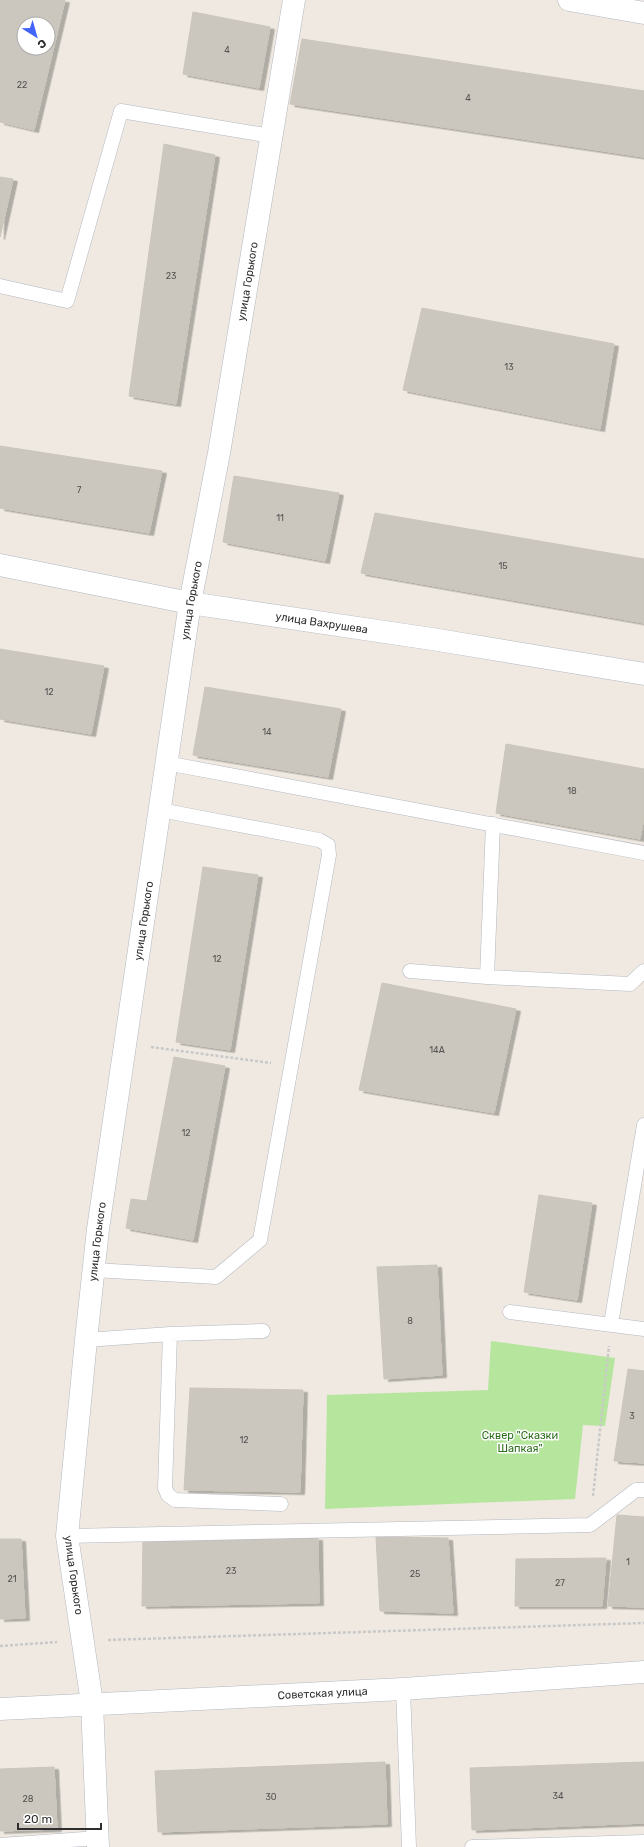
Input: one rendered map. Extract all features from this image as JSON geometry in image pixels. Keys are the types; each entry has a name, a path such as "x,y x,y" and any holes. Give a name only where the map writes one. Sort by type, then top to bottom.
{"street":[{"name":"улица Горького","path":"98,1842 92,1704 67,1536 86,1340 98,1229 190,603 218,453 294,0"},
{"path":"569,0 644,13"},
{"name":"улица Вахрушева","path":"0,565 190,603 432,639 644,674"},
{"name":"Советская улица","path":"0,1709 403,1689 644,1672"}],"lane":[{"path":"0,286 67,301 121,111 271,136"},
{"path":"166,764 644,852"},
{"path":"94,1270 216,1277 260,1240 329,855 328,845 319,840 160,810"},
{"path":"487,977 493,824"},
{"path":"410,971 487,977 630,984 644,972"},
{"path":"611,1324 644,1125"},
{"path":"510,1312 644,1328"},
{"path":"86,1340 170,1334 263,1331"},
{"path":"170,1334 165,1488 168,1495 175,1500 281,1504"},
{"path":"67,1536 590,1525 636,1490 644,1490"},
{"path":"403,1689 409,1847"},
{"path":"0,1845 98,1842"},
{"path":"472,1847 644,1842"}],"path":[{"path":"125,1044 291,1065"},
{"path":"590,1525 611,1324"},
{"path":"0,1646 83,1640 644,1623"}],"green space":[{"name":"Сквер \"Сказки Шапкая\"","path":"491,1341 615,1358 605,1426 583,1425 575,1499 325,1509 327,1395 488,1390"}],"building":[{"path":"0,0 65,0 56,38 56,16 16,16 16,56 52,56 34,130 0,122"},
{"path":"193,12 270,27 259,88 183,74"},
{"path":"302,39 644,91 644,157 290,104"},
{"path":"164,144 215,155 176,404 129,396"},
{"path":"0,177 13,179 0,237"},
{"path":"422,308 614,344 600,429 403,390"},
{"path":"0,446 162,471 149,533 0,508"},
{"path":"234,476 339,493 325,561 223,542"},
{"path":"375,513 644,559 644,623 361,573"},
{"path":"0,649 104,666 91,734 0,719"},
{"path":"205,687 341,709 328,777 193,755"},
{"path":"506,744 644,769 644,817 640,839 496,813"},
{"path":"203,867 258,875 230,1050 176,1042"},
{"path":"382,983 516,1009 494,1113 359,1090"},
{"path":"174,1057 225,1066 193,1240 126,1228 131,1199 147,1201"},
{"path":"539,1195 592,1203 577,1300 524,1292"},
{"path":"437,1265 442,1375 384,1379 377,1267"},
{"path":"628,1369 644,1371 644,1463 614,1461"},
{"path":"190,1388 303,1390 300,1492 184,1490"},
{"path":"617,1515 644,1517 644,1607 608,1606"},
{"path":"143,1536 318,1538 319,1603 142,1606"},
{"path":"376,1537 448,1538 453,1613 380,1611"},
{"path":"0,1539 21,1539 25,1618 0,1619"},
{"path":"606,1558 602,1606 515,1606 516,1559"},
{"path":"385,1762 387,1824 158,1832 155,1771"},
{"path":"644,1762 644,1823 472,1830 470,1768"},
{"path":"54,1767 57,1829 0,1831 0,1769"}]}
